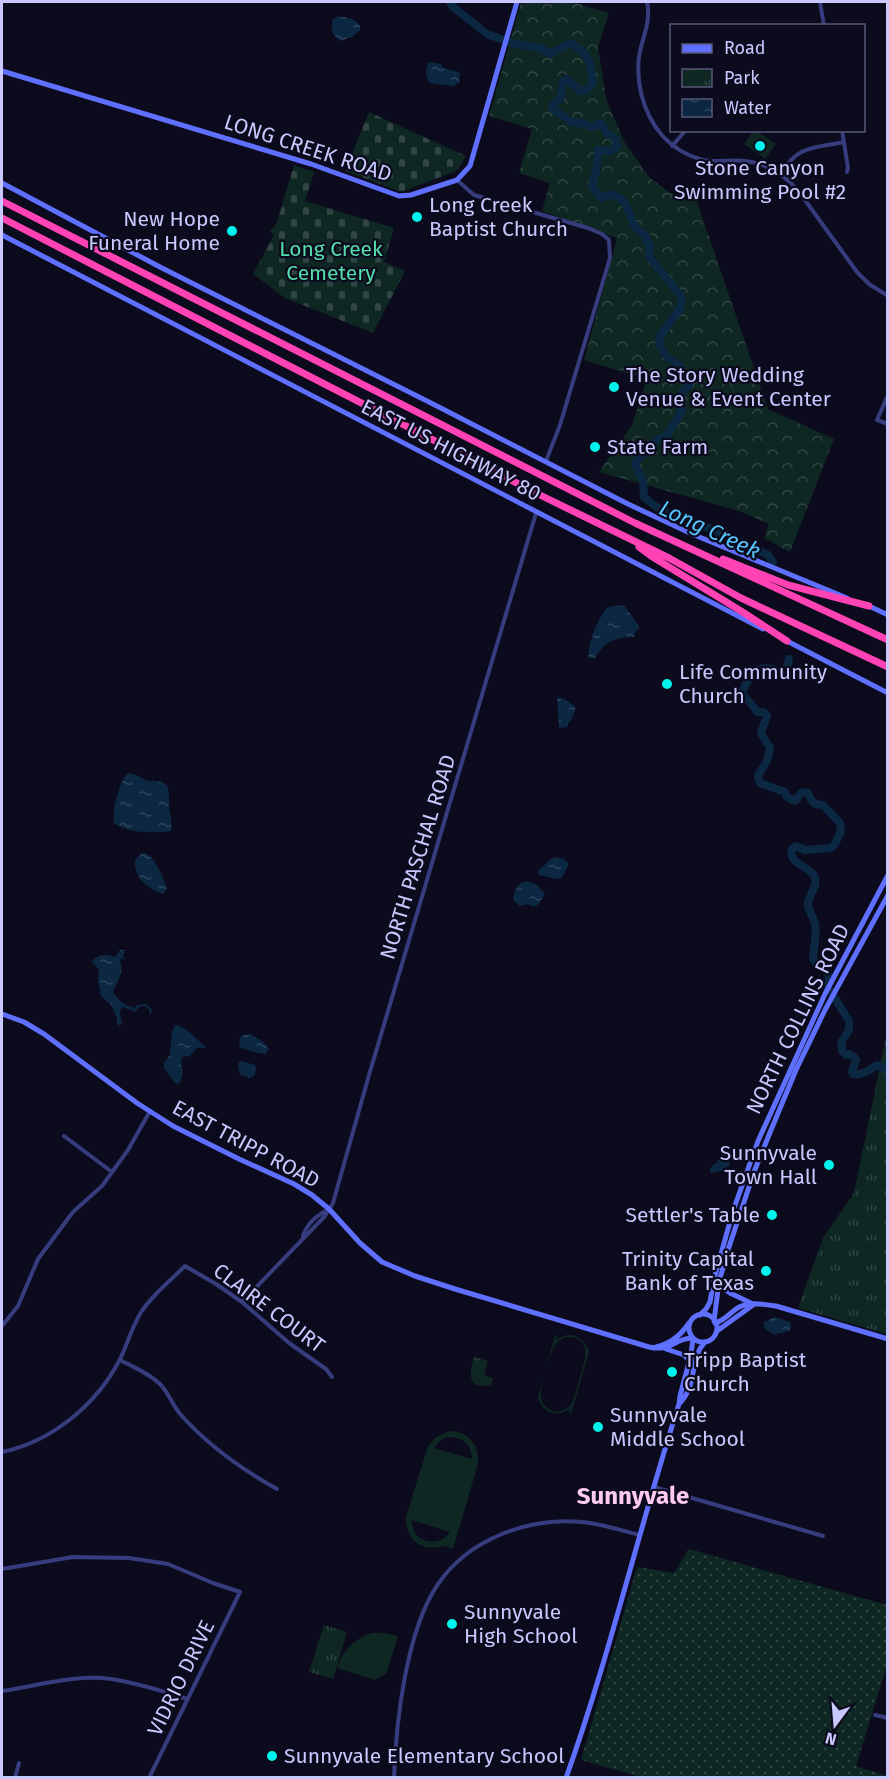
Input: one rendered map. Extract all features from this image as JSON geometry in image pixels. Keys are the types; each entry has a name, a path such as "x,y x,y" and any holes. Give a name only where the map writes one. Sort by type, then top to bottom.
{"highway":[{"path":"2,201 635,524 888,640"},
{"path":"2,218 325,385 669,558 741,598 888,667"},
{"path":"635,524 788,585 869,606"},
{"path":"628,538 651,556 787,641"}],"street":[{"path":"517,2 470,166 457,180 474,195 588,228 609,240 610,258 560,425 546,461"},
{"path":"647,2 649,19 640,52 638,71 640,90 650,121 672,146 705,160 745,161 761,164 782,175 797,189 857,272 869,284 888,296"},
{"path":"820,2 824,24"},
{"name":"LONG CREEK ROAD","path":"2,71 311,164 399,196 411,195 457,180"},
{"path":"672,146 684,132"},
{"path":"842,132 847,172"},
{"path":"782,175 786,165 796,154 844,142"},
{"name":"EAST US HIGHWAY 80","path":"2,183 160,267 628,504 790,576 888,615"},
{"name":"EAST US HIGHWAY 80","path":"2,235 888,693"},
{"path":"888,395 877,420 888,424"},
{"name":"NORTH PASCHAL ROAD","path":"329,1209 333,1203 536,513"},
{"name":"NORTH COLLINS ROAD","path":"700,1315 710,1302 714,1278 728,1241 758,1141 814,1016 888,874"},
{"path":"879,891 887,895"},
{"name":"NORTH COLLINS ROAD","path":"741,1200 796,1070 842,977 887,895"},
{"name":"EAST TRIPP ROAD","path":"2,1014 24,1022 44,1034 150,1111 190,1135 294,1184 312,1195 382,1262 455,1289 649,1347 666,1349 693,1338"},
{"path":"814,1016 821,1019"},
{"path":"773,1107 780,1110"},
{"path":"2,1326 18,1306 38,1259 73,1212 102,1186 128,1150 150,1111"},
{"path":"64,1136 112,1172"},
{"path":"242,1302 303,1236 306,1227 329,1209"},
{"name":"NORTH COLLINS ROAD","path":"715,1322 719,1285 728,1241"},
{"name":"CLAIRE COURT","path":"120,1360 141,1313 184,1266 242,1302 289,1343 326,1369 332,1377"},
{"path":"719,1285 754,1304"},
{"path":"690,1322 689,1331 693,1338 705,1342 712,1339 716,1332 754,1304"},
{"path":"715,1322 723,1320 738,1307 754,1304 776,1306 888,1339"},
{"path":"649,1347 660,1346 671,1341 692,1319 700,1315 708,1316 715,1322 716,1332"},
{"path":"566,1778 596,1686 679,1404 690,1361 693,1338"},
{"path":"679,1404 688,1394 697,1355 705,1342"},
{"path":"666,1349 684,1355 690,1361"},
{"path":"2,1452 45,1437 76,1416 100,1389 120,1360 160,1383 181,1416 225,1456 277,1489"},
{"path":"653,1486 823,1536"},
{"path":"394,1778 398,1720 415,1638 423,1613 438,1584 458,1562 492,1538 527,1526 565,1521 583,1522 600,1524 639,1535"},
{"name":"VIDRIO DRIVE","path":"2,1569 73,1557 129,1558 168,1564 240,1592 149,1778"},
{"path":"2,1691 75,1680 110,1679 156,1689 187,1699"},
{"path":"875,1715 888,1718"},
{"path":"15,1778 19,1763"}],"green space":[{"path":"521,2 572,2 609,13 598,47 606,99 625,143 650,178 670,193 696,199 768,409 834,439 790,552 764,538 769,524 739,511 599,472 632,425 647,379 584,360 617,238 542,211 550,183 519,173 532,129 489,116"},
{"name":"Long Creek Cemetery","path":"369,112 466,156 454,172 401,192 345,171"},
{"name":"Stone Canyon Swimming Pool #2","path":"753,132 757,132 776,144 765,159 744,144"},
{"name":"Long Creek Cemetery","path":"294,165 314,172 305,201 394,228 384,262 405,271 373,333 285,298 253,274 274,235 270,232 277,222"},
{"path":"887,1032 887,1334 798,1308 823,1238 854,1193"},
{"path":"555,1335 557,1335 556,1340 566,1335 576,1336 584,1342 589,1352 571,1414 570,1409 560,1413 546,1410 538,1397","holes":["566,1337 581,1341 585,1351 584,1364 576,1392 571,1405 562,1411 553,1411 541,1400 546,1368 557,1342"]},
{"path":"474,1357 488,1361 484,1375 493,1378 491,1385 483,1386 474,1383 471,1369"},
{"path":"450,1432 461,1433 470,1439 476,1447 478,1464 453,1549 447,1545 430,1548 413,1539 409,1533 406,1517 427,1449 438,1436","holes":["447,1437 465,1442 470,1449 472,1459 434,1448","412,1520 450,1532 439,1540 426,1541 415,1534"]},
{"path":"689,1549 887,1605 887,1665 856,1766 887,1777 641,1777 581,1760 637,1567 674,1573"},
{"path":"324,1625 347,1632 333,1679 309,1672"},
{"path":"372,1633 398,1636 386,1674 375,1680 337,1668 350,1646"}],"water":[{"path":"336,17 353,19 360,26 360,30 352,37 340,41 333,34 332,29 333,19"},
{"path":"429,62 441,64 443,68 459,72 459,83 453,86 430,83 426,73"},
{"path":"624,605 639,626 639,630 636,630 634,637 611,641 595,658 590,658 588,656 592,637 604,611 607,607"},
{"path":"557,697 576,707 568,727 559,728"},
{"path":"128,773 147,781 165,784 168,790 171,831 134,831 114,823 117,797"},
{"path":"145,853 153,859 161,874 167,888 163,894 147,886 139,878 135,860"},
{"path":"556,857 568,863 562,878 539,875 538,871"},
{"path":"527,881 537,885 545,894 539,904 534,907 528,904 520,906 513,900 517,888"},
{"path":"120,950 125,950 123,956 125,960 122,958 120,960 121,973 113,992 129,1006 135,1008 137,1005 145,1004 151,1008 152,1012 150,1014 149,1009 144,1006 140,1006 135,1012 123,1007 120,1013 123,1022 119,1025 122,1029 117,1024 111,1005 101,996 99,970 92,962 100,956 115,957"},
{"path":"175,1025 188,1031 207,1048 197,1048 190,1056 182,1057 183,1072 180,1083 176,1084 164,1068 164,1063 170,1055"},
{"path":"250,1034 262,1041 269,1049 265,1055 241,1048 240,1037"},
{"path":"241,1061 255,1065 254,1076 250,1078 241,1074 238,1063"},
{"path":"729,1159 730,1165 726,1167 726,1170 710,1173 714,1164 718,1163 717,1160"},
{"path":"775,1317 790,1322 789,1331 774,1335 764,1328 764,1322"}],"waterway":[{"name":"Long Creek","path":"450,2 487,34 515,44 540,48 550,54 570,43 586,55 593,83 585,91 580,91 567,79 563,82 560,99 552,108 571,122 592,127 601,123 607,133 616,139 617,146 611,151 598,150 592,187 601,198 612,194 623,201 634,225 645,235 650,246 649,257 682,297 680,309 660,336 659,344 667,357 679,365 689,385 683,391 678,403 682,410 679,417 666,437 657,439 654,444 649,444 643,455 636,461 643,481 644,497 671,515 709,528 768,555 773,562"},
{"name":"Long Creek","path":"789,659 786,671 766,668 758,670 748,681 742,693 757,712 764,712 767,716 761,733 770,748 767,761 758,775 759,780 760,783 785,792 787,797 795,801 802,792 808,793 813,802 823,805 840,823 841,831 831,848 805,850 796,846 792,849 792,854 793,858 811,872 815,879 815,886 808,902 816,928 813,957 814,961 827,972 828,987 849,1021 849,1030 841,1043 842,1051 856,1060 853,1074 863,1073 878,1065 884,1069 888,1066"}],"place":[{"name":"Stone Canyon Swimming Pool #2","path":"760,146"},
{"name":"Long Creek Baptist Church","path":"417,217"},
{"name":"New Hope Funeral Home","path":"232,231"},
{"name":"The Story Wedding Venue & Event Center","path":"614,387"},
{"name":"State Farm","path":"595,447"},
{"name":"Life Community Church","path":"667,684"},
{"name":"Sunnyvale Town Hall","path":"829,1165"},
{"name":"Settler's Table","path":"772,1215"},
{"name":"Trinity Capital Bank of Texas","path":"766,1271"},
{"name":"Tripp Baptist Church","path":"672,1372"},
{"name":"Sunnyvale Middle School","path":"598,1427"},
{"name":"Sunnyvale High School","path":"452,1624"},
{"name":"Sunnyvale Elementary School","path":"272,1756"}],"district":[{"name":"Sunnyvale","path":"633,1496"}]}
